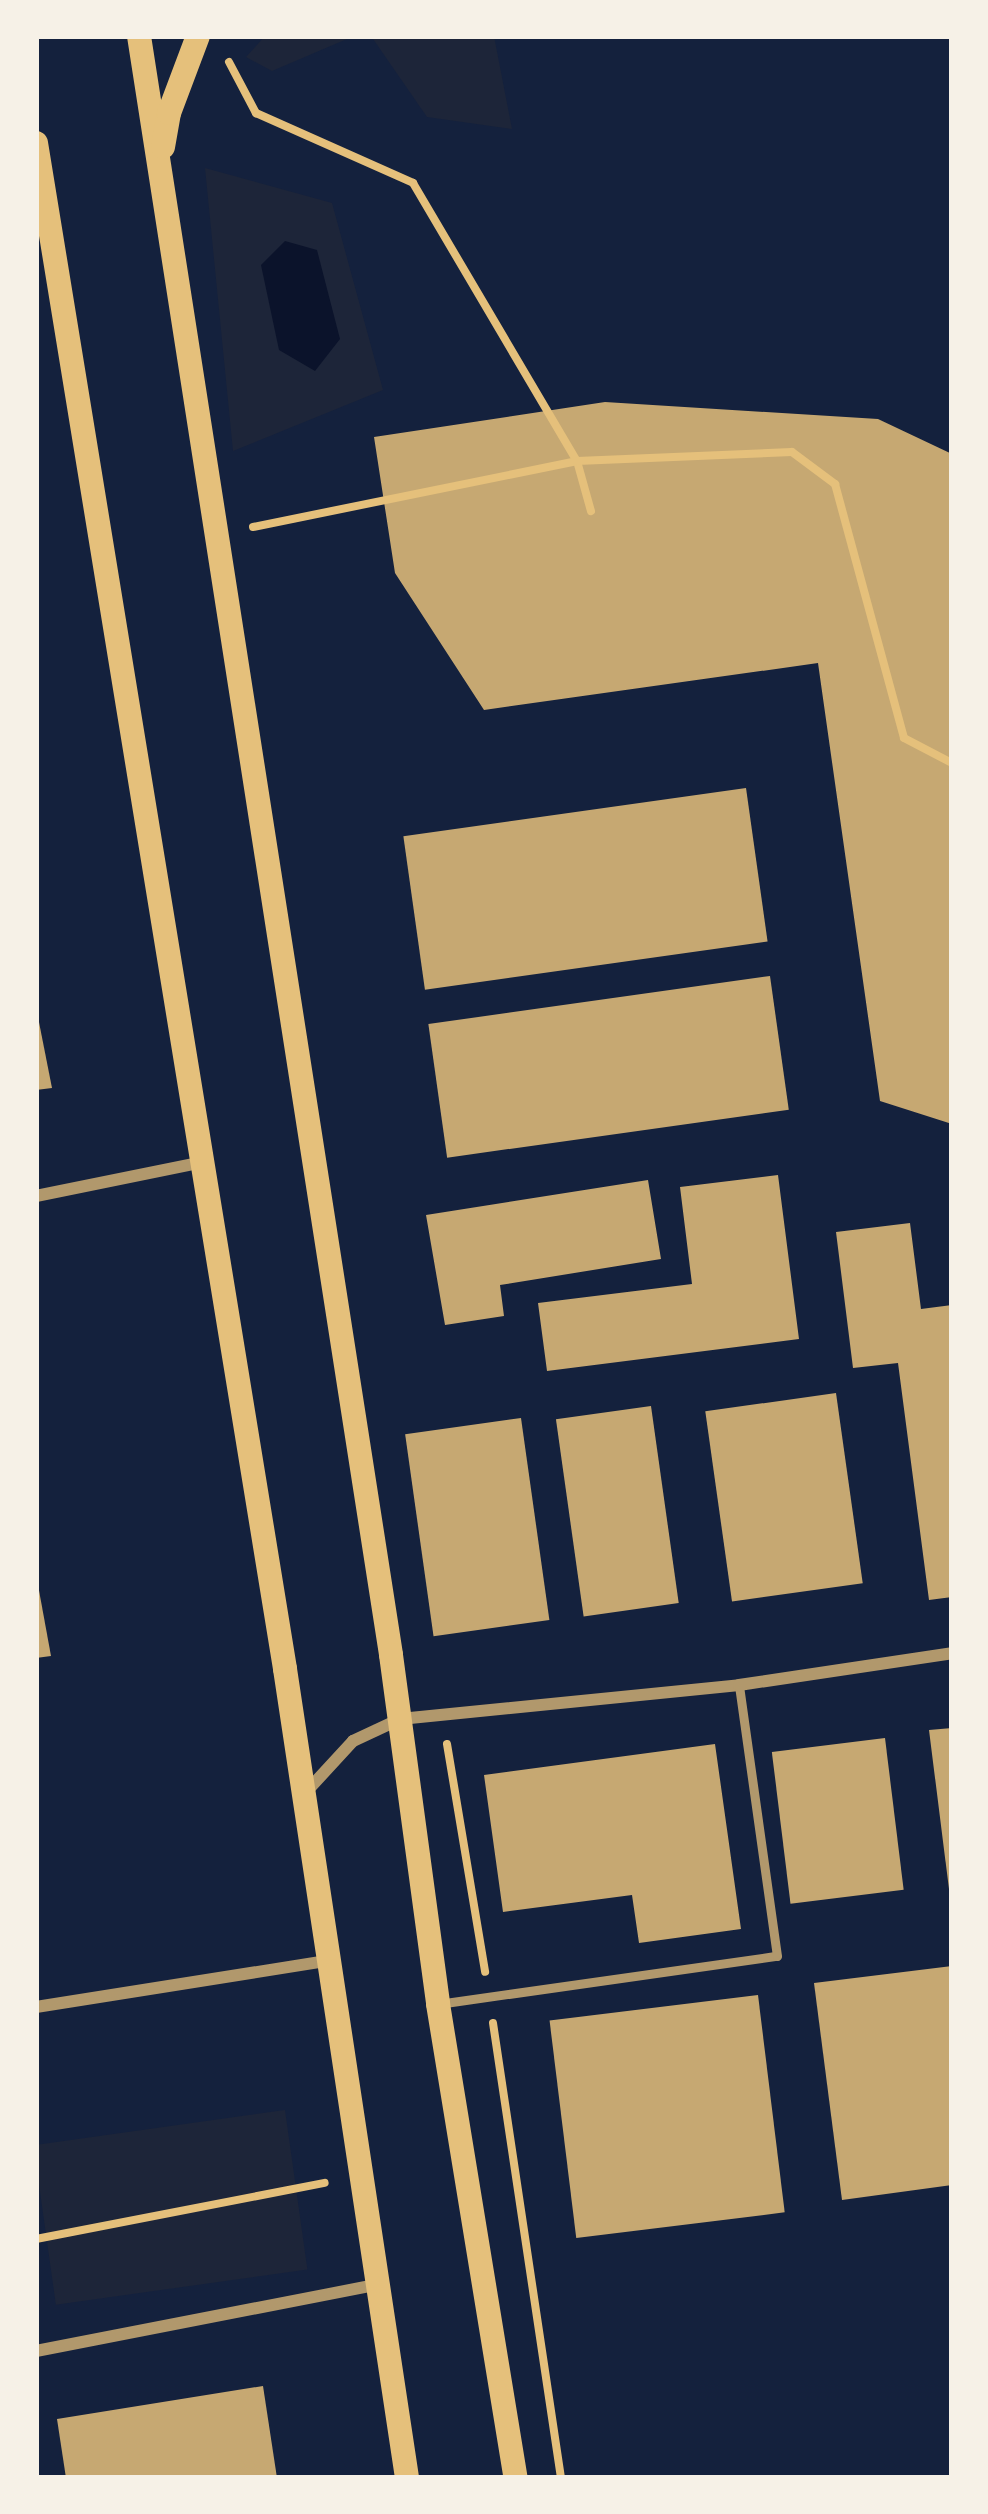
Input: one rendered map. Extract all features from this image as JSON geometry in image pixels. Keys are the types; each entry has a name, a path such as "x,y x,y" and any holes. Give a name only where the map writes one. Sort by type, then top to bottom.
{"main road":[{"path":"139,36 400,1719 438,2004 516,2478"},
{"path":"160,167 169,113 198,36"},
{"path":"36,143 304,1796 407,2478"}],"street":[{"path":"36,1196 203,1162"},
{"path":"304,1796 353,1741 400,1719 739,1685 952,1652"},
{"path":"36,2007 329,1961"},
{"path":"36,2351 376,2285"}],"lane":[{"path":"438,2004 777,1956 739,1685"}],"path":[{"path":"226,56 256,113 412,183 577,461 591,511"},
{"path":"218,534 577,461 792,452 835,484 904,738 952,763"},
{"path":"489,1998 561,2478"},
{"path":"36,2239 362,2175"}],"shaded area":[{"path":"265,36 354,36 272,71 246,57"},
{"path":"371,36 494,36 512,129 427,117"},
{"path":"205,168 332,203 383,390 233,451"},
{"path":"285,241 317,250 340,339 315,371 279,350 261,265"},
{"path":"285,2110 307,2269 56,2305 36,2145"}],"building":[{"path":"605,402 878,419 952,454 952,1124 880,1101 818,663 484,710 395,573 374,437"},
{"path":"746,788 768,941 425,990 403,836"},
{"path":"770,976 789,1110 447,1158 428,1024"},
{"path":"36,1007 52,1088 36,1090"},
{"path":"778,1175 799,1339 547,1371 538,1303 692,1284 680,1187"},
{"path":"648,1180 661,1259 500,1285 504,1316 445,1325 426,1215"},
{"path":"910,1223 921,1309 952,1305 952,1597 929,1600 898,1363 853,1368 836,1232"},
{"path":"836,1393 863,1583 732,1602 705,1411"},
{"path":"651,1406 679,1603 584,1616 556,1419"},
{"path":"521,1418 549,1620 434,1636 405,1434"},
{"path":"36,1574 51,1656 36,1658"},
{"path":"952,1728 952,1889 949,1889 929,1730"},
{"path":"885,1738 904,1890 790,1904 772,1752"},
{"path":"715,1744 741,1929 639,1943 632,1895 503,1912 484,1775"},
{"path":"952,1966 952,2185 842,2200 814,1983"},
{"path":"758,1995 785,2212 576,2238 550,2021"},
{"path":"263,2386 277,2478 66,2478 57,2419"}]}
